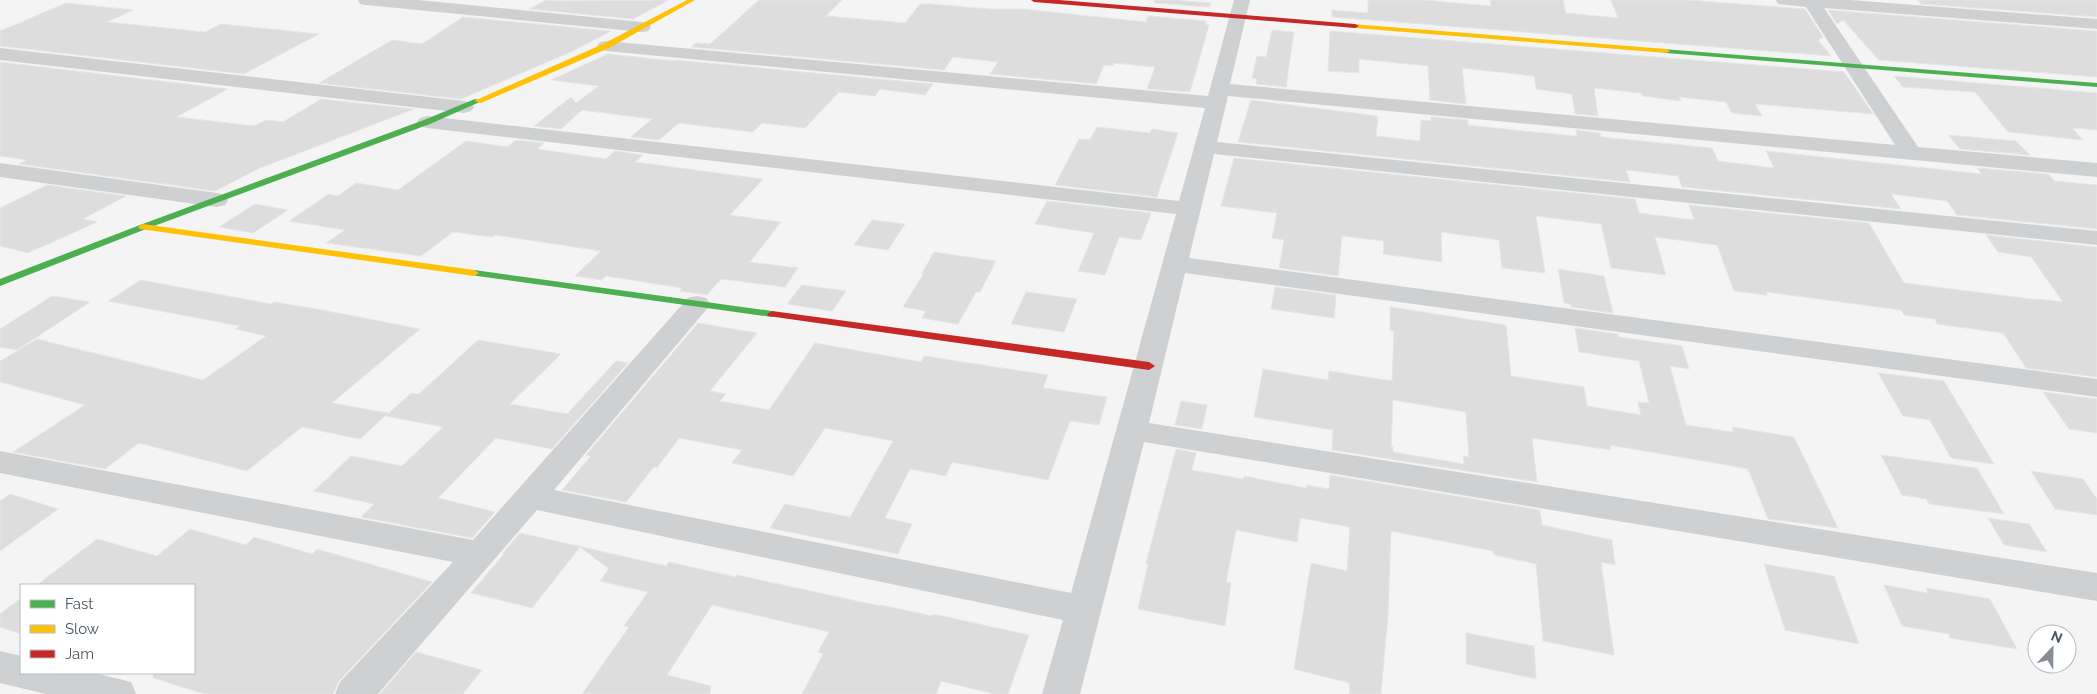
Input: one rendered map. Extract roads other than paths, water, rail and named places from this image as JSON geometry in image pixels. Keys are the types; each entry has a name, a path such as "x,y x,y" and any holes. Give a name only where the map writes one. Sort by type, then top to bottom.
{"street":[{"path":"366,0 642,27"},
{"path":"0,283 143,227 464,107 606,46 692,0"},
{"path":"1034,0 1240,8 2097,86"},
{"path":"1784,0 2097,24"},
{"path":"1811,1 1912,154"},
{"path":"1061,694 1149,366 1240,8"},
{"path":"606,46 2097,170"},
{"path":"0,54 464,107"},
{"path":"427,122 1189,209"},
{"path":"1205,148 2097,238"},
{"path":"0,170 217,200"},
{"path":"143,227 1149,366"},
{"path":"1175,264 2097,388"},
{"path":"354,694 530,497 696,304"},
{"path":"1132,430 2097,587"},
{"path":"0,462 480,554"},
{"path":"530,497 1084,610"},
{"path":"0,667 20,671"},
{"path":"32,674 117,694"}]}
